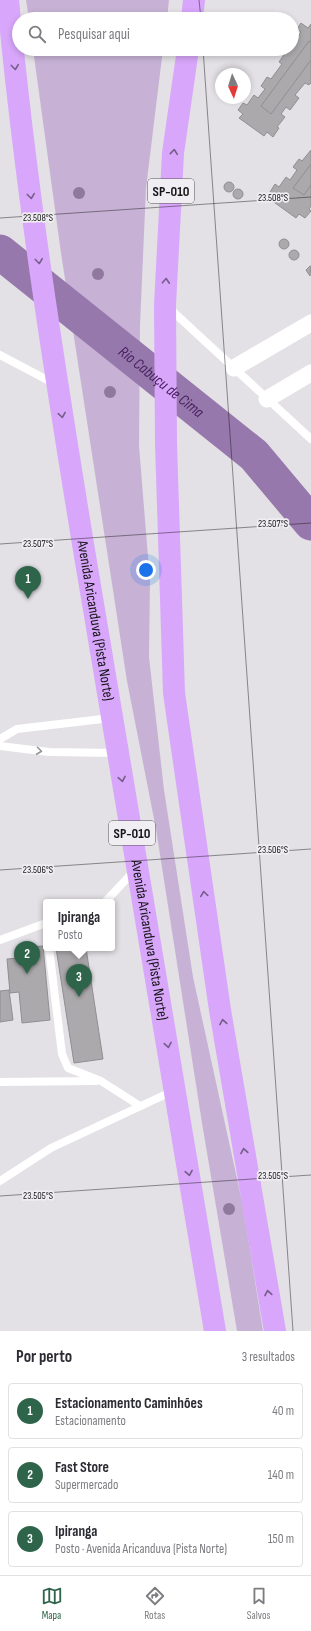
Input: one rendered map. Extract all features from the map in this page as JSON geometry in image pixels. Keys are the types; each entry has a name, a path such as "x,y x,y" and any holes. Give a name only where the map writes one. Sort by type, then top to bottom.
{"highway":[{"name":"Avenida Aricanduva (Pista Norte)","path":"8,0 12,34"},
{"path":"193,12 194,0"},
{"name":"Avenida Aricanduva (Pista Norte)","path":"15,56 49,336 117,753 176,1090 215,1331"},
{"name":"SP-010","path":"187,56 174,153 165,305 166,443 174,693 220,1010 275,1331"}],"street":[{"path":"234,368 311,323"},
{"path":"267,399 311,373"}],"lane":[{"path":"165,305 311,439"},
{"path":"0,355 57,385"},
{"path":"0,739 17,729 112,718"},
{"path":"0,746 49,752 117,753"},
{"path":"108,899 138,866"},
{"path":"0,940 43,924"},
{"path":"49,951 62,1054 68,1068 101,1081 140,1106"},
{"path":"0,1082 101,1081"},
{"path":"0,1181 51,1148 176,1090"}],"shaded area":[{"path":"26,0 169,0 168,12 28,12"},
{"path":"34,56 162,56 146,188 140,325 139,446 150,581 149,657 164,790 193,977 243,1206 263,1331 237,1331 202,1123 156,829 127,681 61,253"}],"building":[{"path":"301,23 308,28 311,24 311,83 309,85 305,83 295,95 299,98 290,110 286,107 281,114 285,117 277,127 279,128 273,137 267,132 264,136 239,118 243,114 238,110 242,104 251,104 251,99 254,95 258,98 265,89 261,86 267,77 271,79 282,64 279,62 283,56 299,56 299,35 301,32 299,30"},
{"path":"309,41 311,42 311,60 271,114 261,106"},
{"path":"311,150 311,206 309,209 311,211 305,218 299,214 296,218 271,200 275,195 270,192 275,184 279,187 286,177 290,180 297,170 293,167 299,159 302,161"},
{"path":"311,164 311,185 304,195 293,188"},
{"path":"227,182 231,182 234,187 231,192 227,192 224,189 224,185"},
{"path":"238,189 243,194 238,199 233,194"},
{"path":"284,239 289,244 284,249 279,244"},
{"path":"292,250 296,250 299,255 296,260 292,260 289,257 289,253"},
{"path":"311,266 310,276 306,270"},
{"path":"43,946 50,1020 22,1023 19,992 10,993 7,959 18,958 17,948"},
{"path":"56,951 86,951 103,1059 74,1063"},
{"path":"9,990 13,1020 0,1022 0,991"}],"waterway":[{"name":"Rio Cabuçu de Cima","path":"0,252 254,455 311,523"}],"place":[{"name":"Estacionamento Caminhões","path":"28,599"},
{"name":"Fast Store","path":"27,974"},
{"name":"Ipiranga","path":"79,997"}]}
